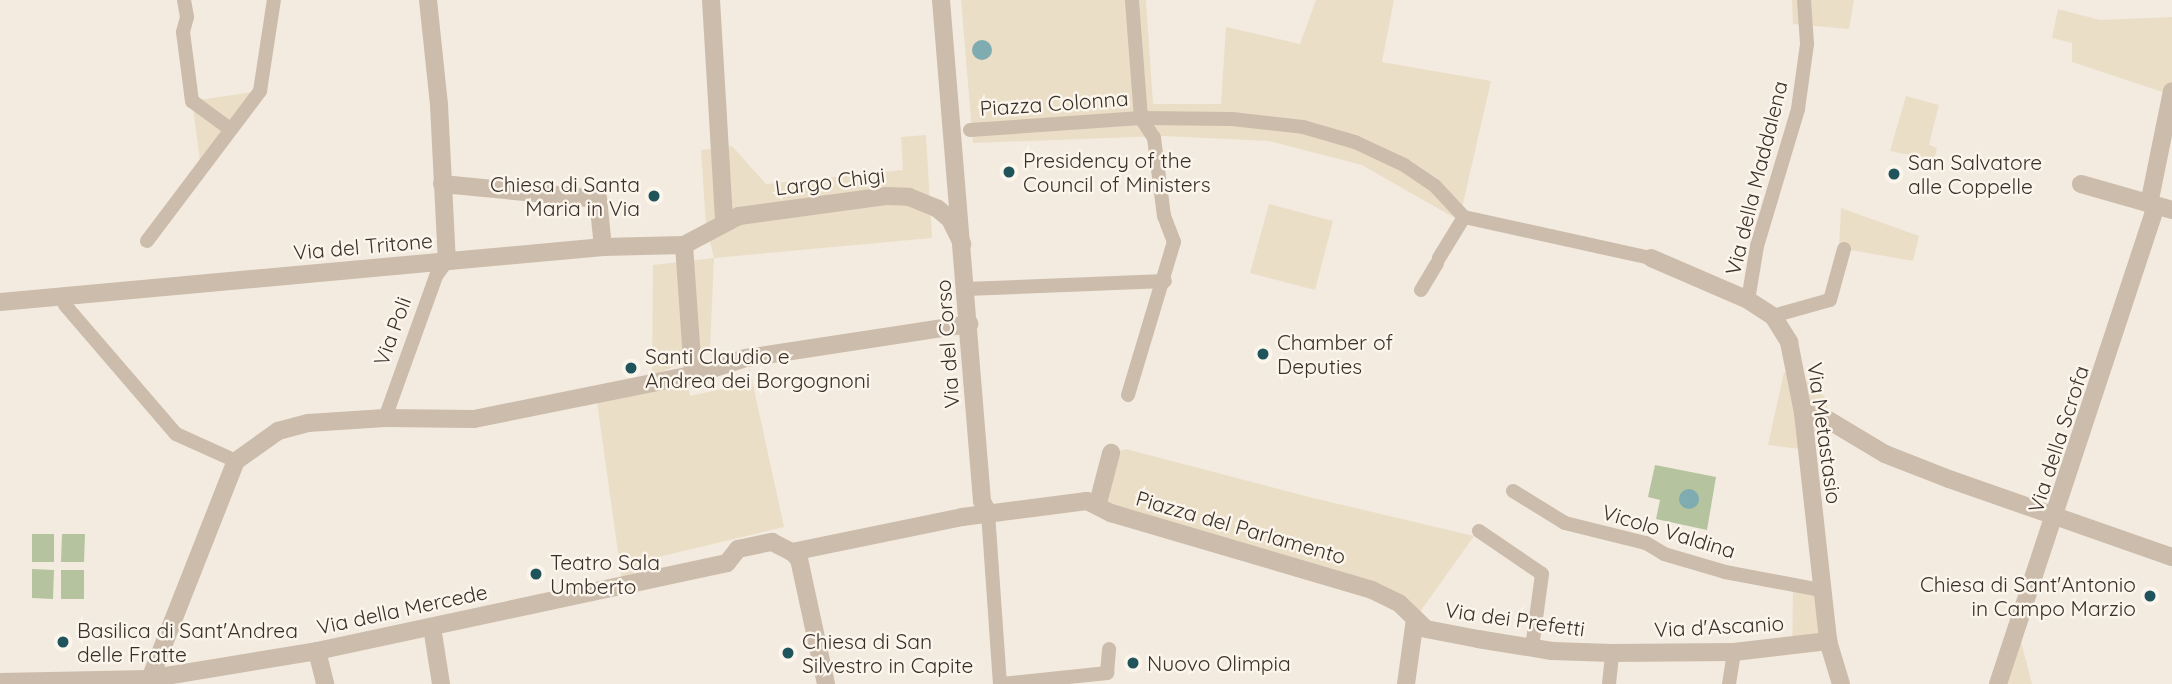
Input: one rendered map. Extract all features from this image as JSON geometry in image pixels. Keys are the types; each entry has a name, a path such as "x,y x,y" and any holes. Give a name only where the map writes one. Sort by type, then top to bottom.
{"street":[{"path":"184,0 187,18 183,32 192,101 230,129"},
{"path":"148,241 260,91 274,0"},
{"path":"428,0 439,105 447,261"},
{"path":"711,0 724,222"},
{"name":"Via del Corso","path":"941,0 982,501 988,513 1001,684"},
{"name":"Piazza Colonna","path":"1132,0 1141,118 1154,138 1164,216 1174,242 1165,281"},
{"name":"Via della Maddalena","path":"1748,300 1757,246 1798,109 1807,24 1804,0"},
{"name":"Via della Scrofa","path":"1998,684 2056,519 2159,206 2172,91"},
{"name":"Piazza Colonna","path":"971,130 1163,118 1232,119 1327,132 1405,165 1462,214"},
{"path":"442,184 598,199 603,247"},
{"path":"2081,184 2159,206"},
{"name":"Largo Chigi","path":"724,222 739,216 902,196 944,213 962,244"},
{"path":"1421,290 1462,214 1651,258"},
{"name":"Via del Tritone","path":"0,302 603,247 684,245 710,234 724,222"},
{"path":"684,245 693,375"},
{"path":"1773,316 1830,300 1844,249"},
{"name":"Via Metastasio","path":"1651,258 1748,300 1773,316 1788,342 1803,413 1828,641 1841,684"},
{"name":"Via Poli","path":"385,418 433,284 447,261"},
{"path":"966,289 1165,281 1128,395"},
{"path":"65,305 176,434 236,461"},
{"path":"148,682 196,570 236,461 278,431 308,424 385,418 474,419 693,375 746,358 969,324"},
{"path":"1803,413 1825,418 1885,454 2056,519 2172,557"},
{"path":"792,552 988,513 1098,503 1111,453"},
{"name":"Vicolo Valdina","path":"1513,491 1565,523 1646,543 1664,554 1725,572 1821,590"},
{"name":"Piazza del Parlamento","path":"1098,503 1111,513 1372,590 1399,603 1415,619"},
{"path":"1479,531 1542,574 1532,648"},
{"name":"Via della Mercede","path":"0,682 148,682 317,652 727,563 738,549 772,542 792,552"},
{"path":"792,552 799,559 826,684"},
{"path":"1406,684 1415,619"},
{"name":"Via dei Prefetti","path":"1415,619 1426,629 1532,648 1612,653"},
{"path":"432,627 441,684"},
{"name":"Via d'Ascanio","path":"1612,653 1734,652 1828,641"},
{"path":"1001,684 1107,673 1109,649"},
{"path":"317,652 324,684"},
{"path":"1729,684 1734,652"},
{"path":"1609,684 1612,653"}],"green space":[{"path":"1655,465 1716,477 1707,530 1656,519 1660,500 1648,497"},
{"path":"32,534 54,534 54,562 32,562"},
{"path":"62,534 85,534 84,562 61,562"},
{"path":"32,569 54,570 53,599 32,598"},
{"path":"61,570 84,570 84,599 61,599"}],"shaded area":[{"path":"961,0 1146,0 1153,104 1221,104 1226,27 1300,44 1316,0 1394,0 1382,62 1491,81 1462,208 1453,217 1362,165 1269,141 1162,136 973,143"},
{"path":"1792,0 1854,0 1849,29 1793,24"},
{"path":"2058,9 2100,20 2172,17 2172,95 2072,62 2072,43 2052,38"},
{"path":"260,91 201,168 192,101"},
{"path":"1906,96 1939,105 1929,145 1937,148 1934,160 1890,151"},
{"path":"926,135 932,238 714,258 706,225 701,150 732,146 766,184 903,170 901,137"},
{"path":"1269,204 1333,221 1315,290 1250,273"},
{"path":"1841,208 1919,236 1913,261 1839,248"},
{"path":"714,258 710,349 652,377 653,265"},
{"path":"749,366 784,527 642,561 631,579 622,581 597,402 687,382 690,396 749,383"},
{"path":"1784,372 1807,380 1828,400 1823,433 1814,433 1800,449 1768,445"},
{"path":"1126,449 1309,497 1474,536 1415,619 1407,611 1098,503 1111,453"},
{"path":"1830,587 1839,650 1792,654 1793,590"},
{"path":"2020,638 2032,684 2005,684"}],"water":[{"path":"982,40 989,43 992,50 989,57 982,60 975,57 972,50 975,43"},
{"path":"1689,489 1696,492 1699,499 1696,506 1689,509 1682,506 1679,499 1682,492"}],"place":[{"name":"Presidency of the Council of Ministers","path":"1009,172"},
{"name":"San Salvatore alle Coppelle","path":"1894,174"},
{"name":"Chiesa di Santa Maria in Via","path":"654,196"},
{"name":"Chamber of Deputies","path":"1263,354"},
{"name":"Santi Claudio e Andrea dei Borgognoni","path":"631,368"},
{"name":"Teatro Sala Umberto","path":"536,574"},
{"name":"Chiesa di Sant'Antonio in Campo Marzio","path":"2150,596"},
{"name":"Basilica di Sant'Andrea delle Fratte","path":"63,642"},
{"name":"Chiesa di San Silvestro in Capite","path":"788,653"},
{"name":"Nuovo Olimpia","path":"1133,663"}]}
